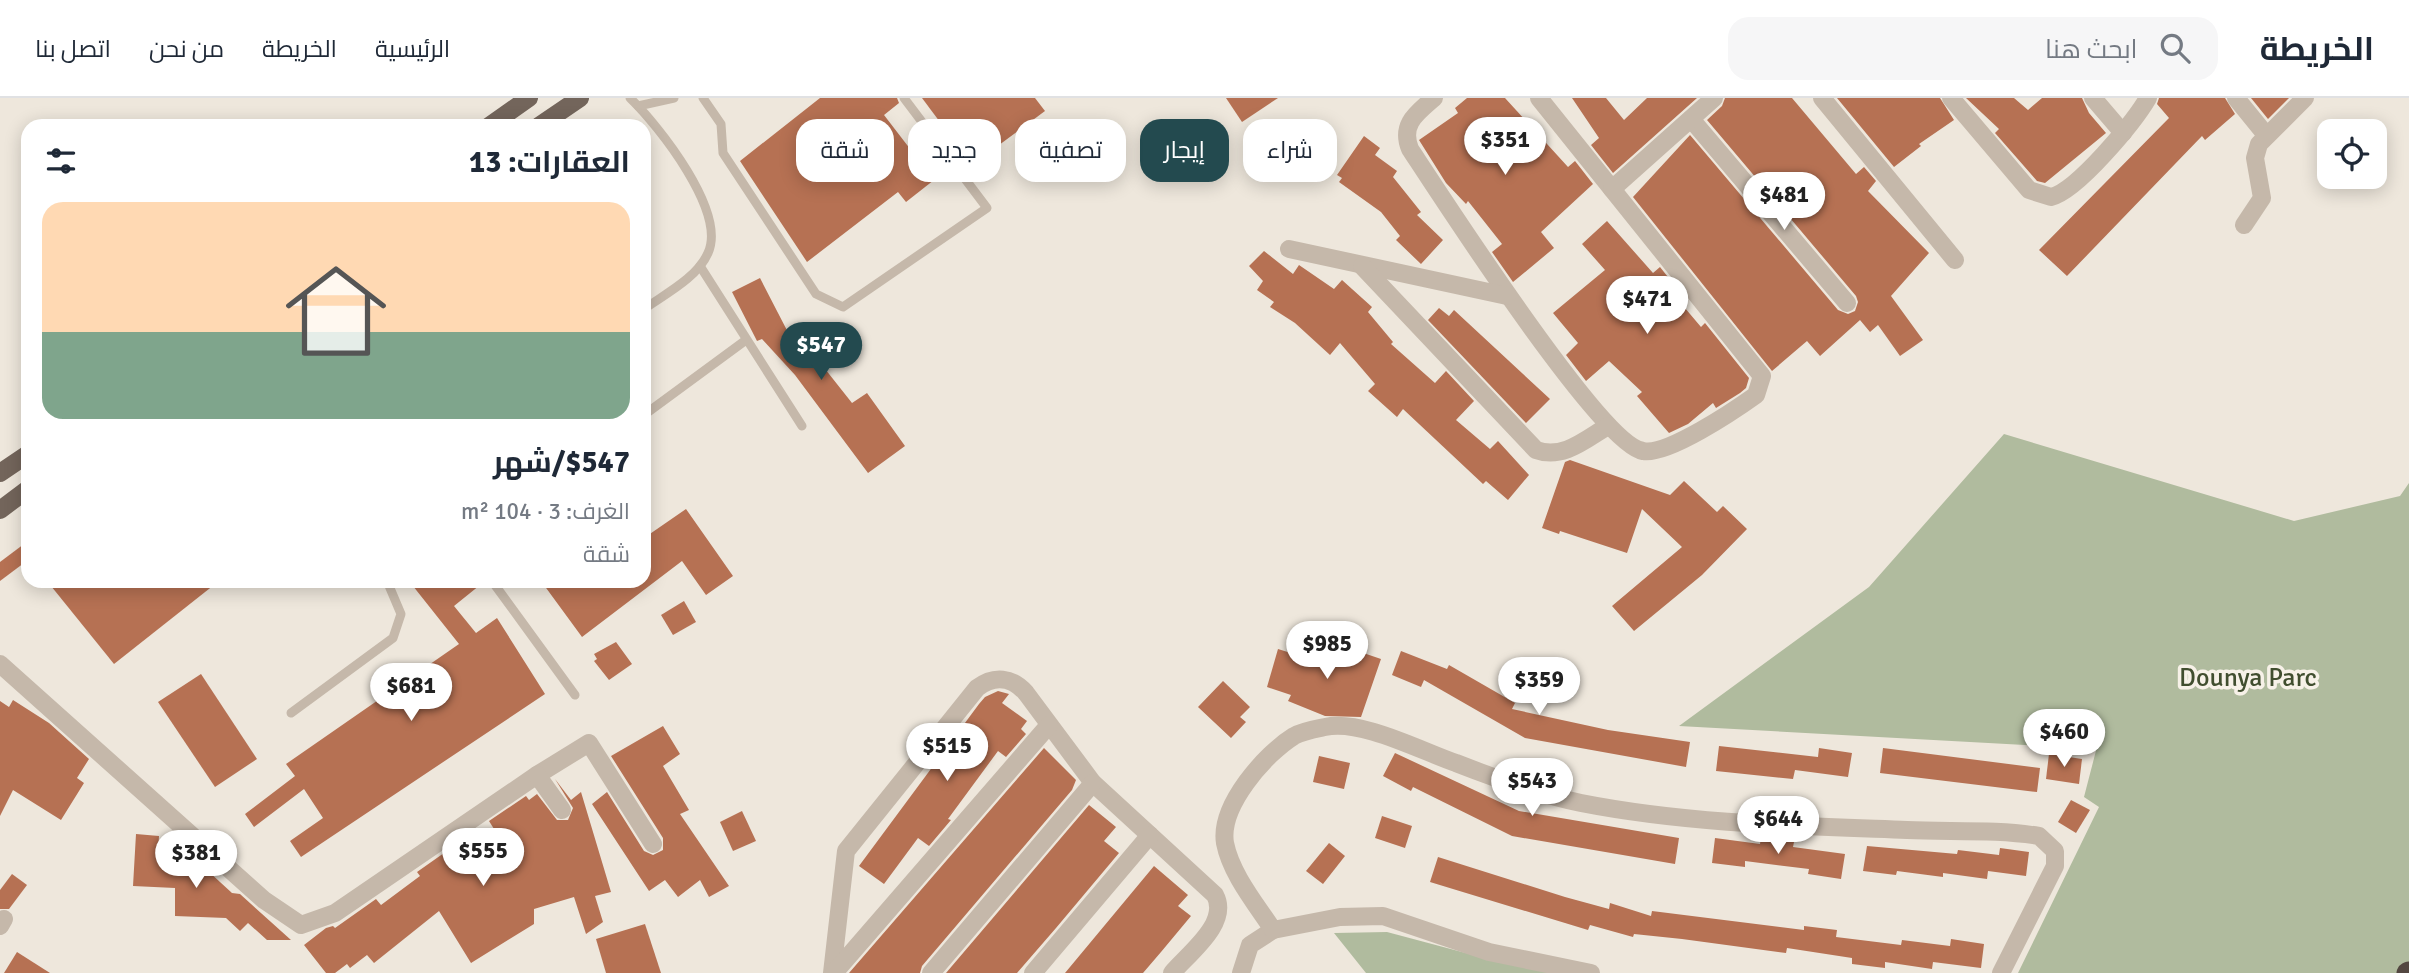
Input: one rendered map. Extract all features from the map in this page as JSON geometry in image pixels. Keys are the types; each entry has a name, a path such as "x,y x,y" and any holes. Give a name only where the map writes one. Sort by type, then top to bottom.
{"main road":[{"path":"499,119 529,98"},
{"path":"549,119 580,98"},
{"path":"0,473 21,459"},
{"path":"0,510 21,494"}],"street":[{"path":"1434,98 1410,121 1406,139 1507,296 1608,426 1633,449 1643,452 1664,449 1751,399 1762,383 1759,370 1539,98"},
{"path":"1612,189 1714,98"},
{"path":"1822,98 1955,260"},
{"path":"1951,98 2023,184 2043,196 2066,191 2123,133 2148,98"},
{"path":"2093,98 2123,133"},
{"path":"2236,98 2266,135"},
{"path":"2244,225 2262,198 2255,158 2259,144 2305,98"},
{"path":"1691,119 1847,303"},
{"path":"1289,249 1507,296"},
{"path":"1362,266 1536,450 1551,454 1566,451 1608,426"},
{"path":"0,664 264,900 301,925 335,913 537,775 589,743 653,845"},
{"path":"833,973 846,851 977,688 993,679 1012,681 1026,693 1093,783 1210,890 1220,908 1216,923 1172,973"},
{"path":"833,973 1049,725"},
{"path":"1273,930 1238,876 1225,842 1229,816 1246,783 1272,754 1296,735 1328,726 1353,728 1391,738 1522,787 1582,803 1698,818 1794,825 2039,836 2046,839 2054,851 2055,866 2001,973"},
{"path":"537,775 562,810"},
{"path":"931,973 1093,783"},
{"path":"1033,973 1150,835"},
{"path":"1241,973 1250,945 1273,930 1340,917 1383,916 1489,953 1591,973"}],"lane":[{"path":"630,98 647,119"},
{"path":"638,106 674,98"},
{"path":"703,98 721,124 723,153 816,293 842,307 987,208 904,98"},
{"path":"651,124 694,184 708,210 712,239 700,266 651,304"},
{"path":"700,266 802,426"},
{"path":"651,410 746,340"},
{"path":"291,713 393,638 401,614 390,588"},
{"path":"497,588 575,695"}],"green space":[{"name":"Dounya Parc","path":"2004,434 2294,521 2400,496 2409,483 2409,973 2018,973 2099,807 2084,797 2099,739 2045,737 2043,746 1679,726 1869,587"},
{"path":"1387,932 1462,952 1563,973 1366,973 1334,933"}],"building":[{"path":"820,98 897,98 899,103 884,115 887,119 796,119 796,182 894,182 894,128 908,146 908,182 931,182 906,202 898,192 807,262 740,161"},
{"path":"922,98 1035,98 1045,111 1034,119 1015,119 1015,133 1001,144 1001,119 938,119"},
{"path":"1226,98 1278,98 1243,119 1242,122"},
{"path":"1467,98 1505,98 1568,167 1575,161 1593,184 1541,232 1554,248 1513,282 1492,252 1502,244 1468,201 1466,204 1446,183 1419,140 1458,113 1455,108"},
{"path":"1572,98 1606,98 1624,120 1647,98 1697,98 1613,173 1591,145 1599,138"},
{"path":"1725,98 1792,98 1856,174 1864,167 1876,181 1868,191 1929,253 1891,296 1923,340 1900,356 1878,325 1870,332 1860,320 1820,356 1807,341 1772,371 1633,197 1690,135 1838,310 1848,314 1855,311 1858,302 1856,296 1707,120 1722,106"},
{"path":"1837,98 1940,98 1954,120 1919,144 1921,146 1894,167"},
{"path":"1966,98 2014,98 2028,110 2042,98 2082,98 2089,113 2106,133 2045,183 2037,181 1995,133 1999,129"},
{"path":"2159,98 2225,98 2235,114 2205,140 2202,136 2067,276 2039,250 2169,118 2157,104"},
{"path":"2251,98 2289,98 2268,119"},
{"path":"1364,136 1380,148 1375,155 1397,171 1393,177 1421,212 1417,215 1443,240 1421,264 1396,240 1400,236 1381,212 1339,182 1342,178 1337,175"},
{"path":"1607,221 1653,273 1660,267 1683,296 1679,301 1701,327 1705,323 1749,378 1746,388 1740,393 1716,408 1713,403 1688,424 1669,433 1637,396 1642,392 1609,361 1586,381 1566,355 1578,343 1553,313 1605,270 1582,244"},
{"path":"1264,251 1293,274 1299,265 1334,289 1342,280 1372,307 1368,312 1393,342 1391,344 1435,383 1446,371 1474,401 1456,420 1490,449 1498,441 1529,475 1508,500 1486,481 1483,484 1403,409 1397,417 1368,391 1375,384 1340,343 1330,355 1295,323 1270,307 1274,302 1257,290 1263,281 1249,266"},
{"path":"760,278 793,342 799,336 852,403 867,393 905,446 868,473 795,375 762,339 757,341 732,292"},
{"path":"1439,308 1449,316 1454,310 1550,399 1526,423 1428,320"},
{"path":"1570,460 1670,495 1684,481 1717,512 1723,506 1747,529 1702,575 1634,631 1612,606 1682,547 1642,509 1627,553 1560,531 1559,534 1542,528 1565,462"},
{"path":"686,509 733,576 706,595 682,561 651,585 651,533"},
{"path":"21,546 21,565 0,581 0,562"},
{"path":"53,588 210,588 114,664"},
{"path":"415,588 476,588 454,606 476,633 497,618 545,694 301,857 290,841 323,818 304,789 254,827 245,814 295,776 286,764 459,644"},
{"path":"546,588 646,588 582,637"},
{"path":"684,601 696,622 673,635 661,615"},
{"path":"616,642 632,664 609,680 594,661 597,659 594,654"},
{"path":"1331,642 1381,659 1361,717 1325,716 1288,701 1291,695 1267,687 1278,649 1323,663"},
{"path":"1401,651 1447,669 1449,665 1515,703 1512,709 1608,730 1690,742 1686,767 1525,738 1424,680 1421,687 1392,675"},
{"path":"201,674 257,759 215,787 158,702"},
{"path":"1223,681 1250,707 1240,717 1246,722 1231,738 1198,707"},
{"path":"998,691 1009,694 1002,703 1027,721 1021,729 1026,734 1006,757 998,751 948,819 951,820 929,846 918,838 884,884 859,866 979,704 985,697"},
{"path":"13,700 49,723 89,759 77,778 84,783 61,820 13,790 0,816 0,701 9,707"},
{"path":"663,726 680,754 663,766 689,810 680,814 729,886 709,897 700,880 678,897 665,880 649,891 592,804 607,792 644,851 653,855 663,850 663,838 611,756"},
{"path":"1719,746 1818,757 1819,748 1852,753 1848,777 1795,770 1793,779 1716,771"},
{"path":"1044,748 1076,780 1072,790 922,966 920,973 849,973"},
{"path":"1883,748 2040,768 2037,792 1880,773"},
{"path":"1395,753 1519,811 1679,838 1675,864 1512,836 1413,787 1411,791 1383,776"},
{"path":"2049,754 2082,759 2079,784 2046,779"},
{"path":"1319,756 1350,763 1344,789 1313,782"},
{"path":"555,779 571,800 581,792 611,892 595,896 603,922 586,934 574,897 534,909 534,924 471,963 439,911 374,963 367,955 350,968 347,964 335,973 326,973 304,945 326,928 335,928 376,899 381,905 420,876 417,872 444,853 447,858 494,829 489,821 526,796 529,800 537,794 557,820 568,820 573,808"},
{"path":"2071,800 2090,810 2076,833 2058,822"},
{"path":"1089,805 1116,827 1104,841 1119,853 1056,928 1017,973 946,973"},
{"path":"742,811 756,841 733,851 720,822"},
{"path":"1382,816 1412,826 1405,848 1375,838"},
{"path":"136,834 159,836 158,852 172,852 171,865 194,866 200,871 208,871 232,893 240,894 291,940 267,940 248,923 240,931 226,918 175,916 175,888 133,886"},
{"path":"1761,837 1794,842 1793,847 1845,854 1841,879 1808,874 1809,869 1745,861 1745,867 1712,863 1715,838 1760,844"},
{"path":"1329,843 1345,856 1323,884 1306,871"},
{"path":"1867,846 1957,854 1958,850 1999,855 2000,848 2029,852 2026,876 1988,871 1987,879 1943,873 1943,877 1897,871 1896,875 1863,871"},
{"path":"1438,857 1565,897 1609,909 1610,903 1651,916 1652,911 1804,930 1804,926 1837,930 1836,937 1901,945 1902,940 1950,946 1951,939 1984,944 1981,968 1933,962 1932,969 1885,962 1885,968 1852,964 1852,958 1787,948 1786,953 1682,939 1634,934 1633,937 1590,925 1588,930 1430,882"},
{"path":"1154,866 1188,895 1178,906 1191,916 1143,973 1065,973"},
{"path":"12,874 27,885 9,909 0,909 0,890"},
{"path":"645,924 661,973 606,973 596,939"},
{"path":"17,952 50,973 4,973"}]}
